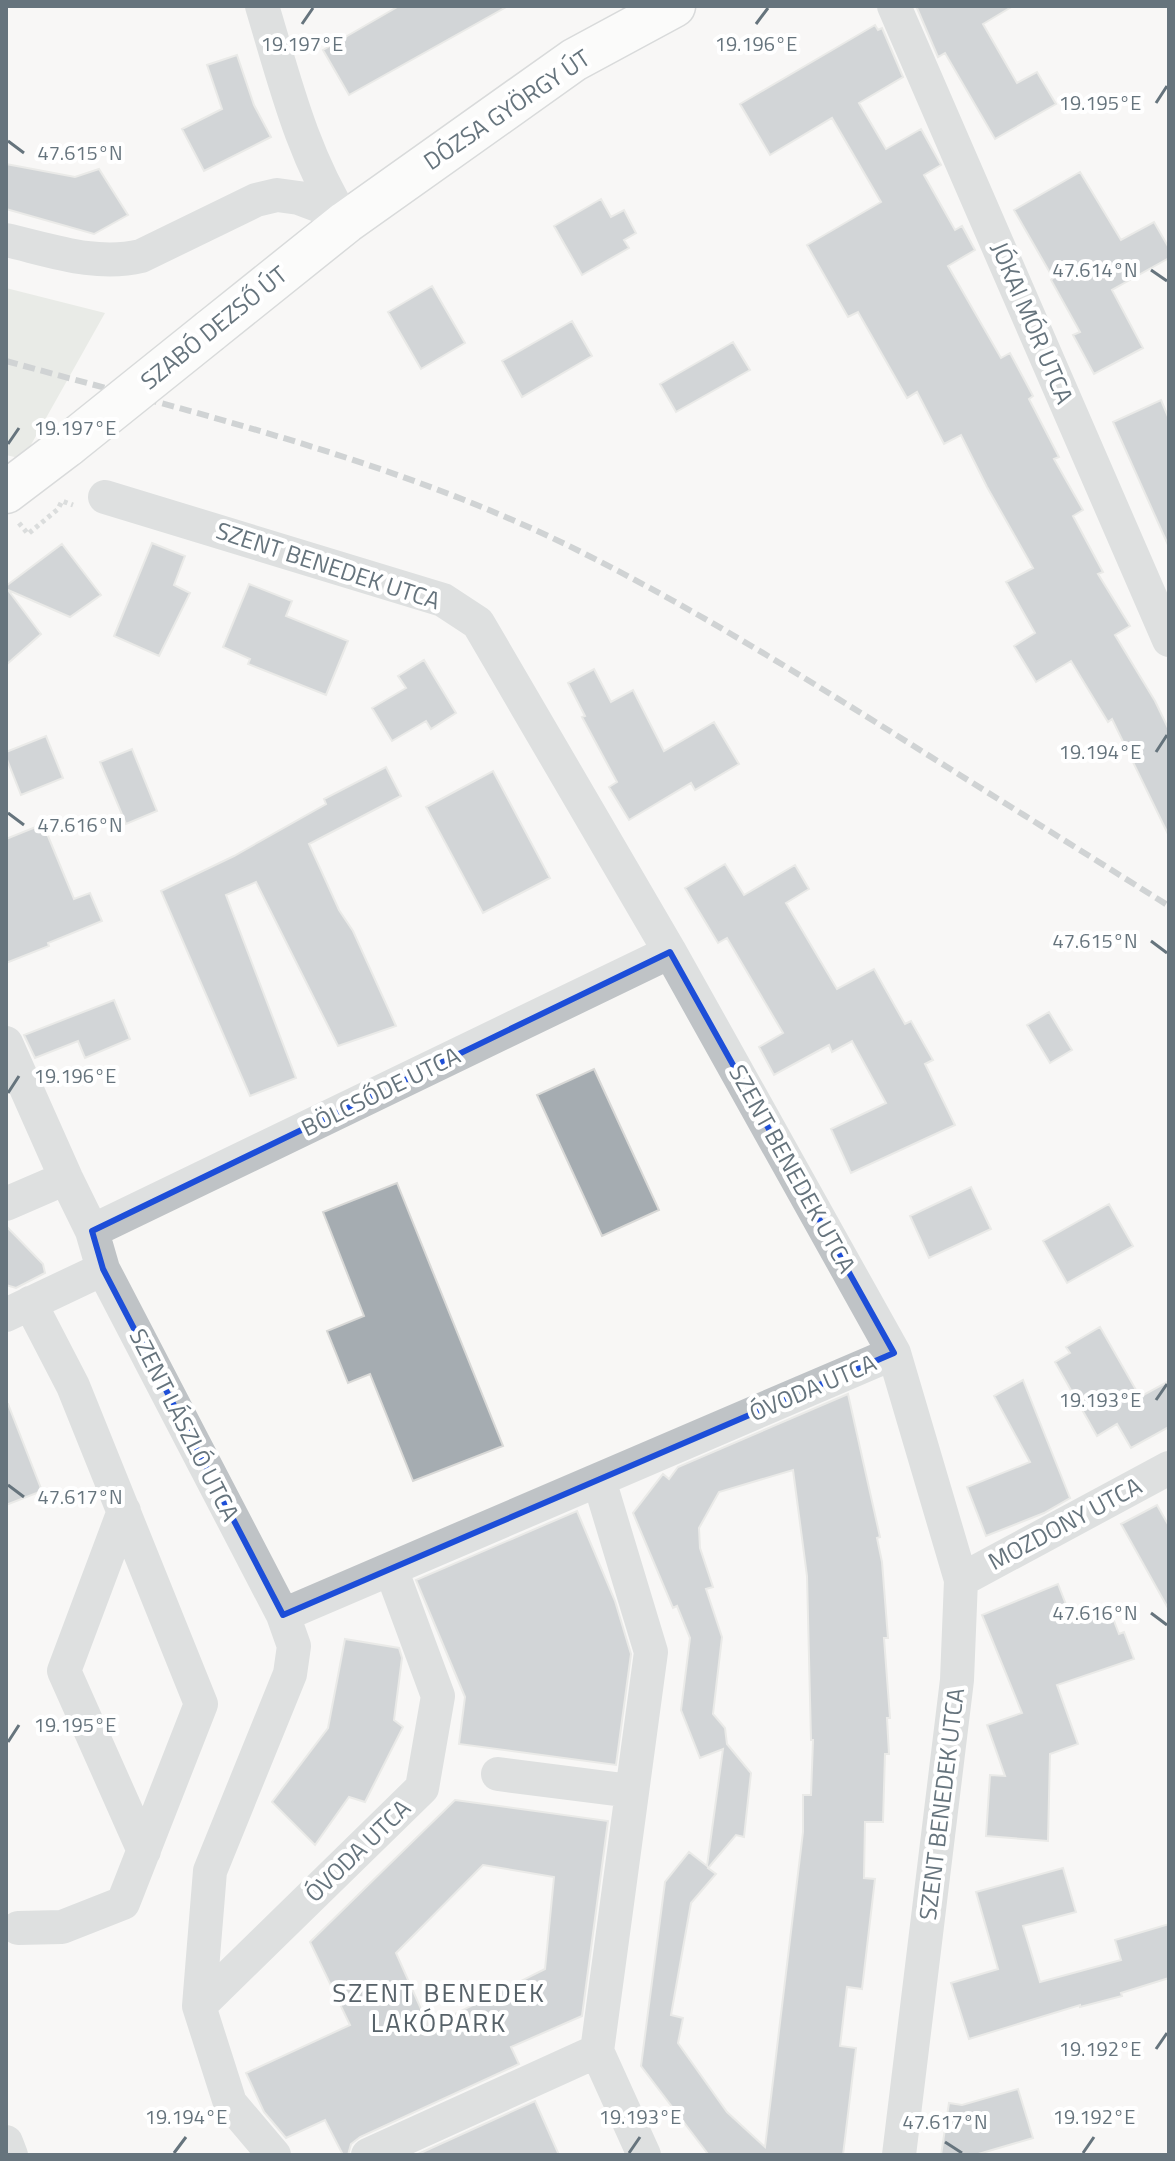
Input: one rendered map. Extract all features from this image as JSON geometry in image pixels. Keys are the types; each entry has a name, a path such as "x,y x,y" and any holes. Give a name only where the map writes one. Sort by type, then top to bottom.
{"main road":[{"name":"DÓZSA GYÖRGY ÚT","path":"346,222 574,60 674,6"},
{"name":"SZABÓ DEZSŐ ÚT","path":"10,504 68,445 346,222"}],"street":[{"path":"262,6 304,142 329,196 346,222"},
{"name":"JÓKAI MÓR UTCA","path":"894,6 1169,640"},
{"path":"6,240 101,261 122,261 141,256 256,200 277,195 299,198 323,207 346,222"},
{"name":"SZENT BENEDEK UTCA","path":"105,497 443,600 478,623 670,952 894,1353 961,1580 957,1680 899,2155"},
{"name":"BÖLCSŐDE UTCA","path":"92,1231 670,952"},
{"name":"SZENT LÁSZLÓ UTCA","path":"6,1043 92,1231 103,1269 283,1615 294,1646 290,1674 210,1871 199,2006"},
{"path":"6,1204 66,1178"},
{"path":"10,1932 62,1927 123,1903 201,1704 73,1386 18,1309 103,1269"},
{"name":"ÓVODA UTCA","path":"283,1615 894,1353"},
{"name":"MOZDONY UTCA","path":"961,1580 1169,1468"},
{"path":"599,1480 651,1652 597,2051 644,2155"},
{"path":"124,1511 64,1671 144,1851"},
{"name":"ÓVODA UTCA","path":"199,2006 422,1788 438,1696 391,1569"},
{"path":"498,1774 631,1791"},
{"path":"199,2006 230,2103 274,2155"},
{"path":"368,2155 597,2051"},
{"path":"6,2142 11,2155"}],"path":[{"path":"10,504 28,534 58,509 62,501 85,510 105,497"}],"highlighted area":[{"path":"670,952 894,1353 283,1615 103,1269 92,1231"}],"shaded area":[{"path":"6,288 105,313 23,459 6,455"}],"building":[{"path":"399,6 508,6 349,95 323,50"},
{"path":"1013,6 983,24 1017,83 1037,72 1056,104 995,139 945,53 938,57 917,8"},
{"path":"875,25 878,30 882,28 903,77 859,103 886,149 921,129 941,165 924,175 955,230 962,226 975,250 948,266 1001,358 1010,353 1033,396 1029,399 1059,457 1054,459 1083,510 1073,516 1103,572 1098,574 1130,626 1115,635 1169,730 1169,836 1112,719 1108,722 1071,661 1036,682 1014,646 1035,633 1006,582 1033,568 961,435 944,444 917,392 907,398 858,312 848,317 807,245 881,202 832,118 770,155 740,104"},
{"path":"237,55 254,105 271,137 204,171 182,129 222,109 207,65"},
{"path":"6,164 75,177 99,169 128,215 94,234 6,209"},
{"path":"1080,172 1121,240 1154,222 1169,248 1169,258 1112,290 1143,348 1094,374 1073,335 1080,332 1014,210"},
{"path":"601,199 611,217 624,210 636,233 624,240 629,248 582,275 554,226"},
{"path":"432,286 465,343 421,369 388,312"},
{"path":"572,321 592,356 522,397 502,361"},
{"path":"733,342 750,370 676,412 660,384"},
{"path":"1161,400 1169,419 1169,547 1113,422"},
{"path":"152,543 185,556 174,585 190,593 159,656 114,636"},
{"path":"62,544 101,595 70,617 8,590 41,634 6,665 6,586"},
{"path":"249,584 292,601 286,616 348,641 326,695 248,664 250,659 223,647"},
{"path":"424,660 456,713 431,729 426,721 392,741 372,708 406,688 398,676"},
{"path":"594,669 611,702 633,690 664,751 714,722 739,764 695,790 691,783 629,820 609,787 617,782 582,717 585,716 568,683"},
{"path":"46,736 63,778 21,795 6,752"},
{"path":"132,749 157,811 126,824 100,762"},
{"path":"386,767 401,796 309,844 396,1026 338,1046 256,882 226,895 296,1078 250,1096 161,891 234,856 326,804 324,799"},
{"path":"493,771 550,878 483,913 426,807"},
{"path":"43,824 74,899 90,893 102,921 6,963 6,839"},
{"path":"725,864 744,895 795,865 809,889 786,903 837,989 874,969 905,1024 911,1021 933,1060 925,1064 955,1125 851,1173 831,1129 886,1103 852,1041 832,1052 829,1045 774,1075 759,1047 783,1033 727,938 718,943 685,888"},
{"path":"114,1000 130,1039 85,1058 78,1041 35,1058 24,1035"},
{"path":"1049,1012 1072,1050 1050,1063 1027,1025"},
{"path":"594,1069 659,1210 602,1236 537,1095"},
{"path":"397,1183 503,1446 413,1481 370,1374 348,1383 327,1331 364,1316 323,1212"},
{"path":"971,1187 991,1229 929,1258 910,1216"},
{"path":"1109,1204 1133,1246 1067,1283 1043,1241"},
{"path":"6,1226 43,1264 45,1273 16,1288 6,1285"},
{"path":"1100,1327 1140,1397 1169,1381 1169,1427 1131,1448 1117,1424 1097,1436 1055,1362 1070,1353 1066,1347"},
{"path":"1023,1380 1070,1498 1044,1513 986,1536 967,1487 1030,1462 994,1396"},
{"path":"848,1394 880,1537 877,1538 888,1638 884,1638 890,1718 887,1718 889,1754 885,1754 883,1822 865,1822 864,1878 875,1879 862,1989 847,1987 840,2046 856,2048 843,2155 708,2154 641,2066 665,1882 689,1852 707,1866 723,1749 700,1758 681,1710 690,1638 677,1606 673,1608 633,1513 663,1474 669,1479 678,1467","holes":["793,1470 807,1576 813,1740 811,1795 803,1795 803,1832 765,2147 727,2112 678,2043 683,2018 671,2015 691,1903 716,1874 708,1868 736,1835 744,1837 751,1773 727,1744 725,1728 713,1714 722,1637 706,1589 713,1587 700,1548 699,1528 719,1492"]},
{"path":"6,1404 42,1491 6,1505"},
{"path":"1157,1505 1169,1526 1169,1610 1121,1524"},
{"path":"577,1511 615,1601 631,1654 616,1765 459,1744 465,1697 416,1580"},
{"path":"1058,1584 1072,1620 1108,1605 1119,1634 1124,1632 1134,1659 1057,1685 1078,1744 1050,1754 1048,1841 986,1836 990,1775 1005,1776 987,1725 1022,1713 982,1615"},
{"path":"345,1639 399,1648 402,1658 394,1720 403,1727 365,1802 349,1797 315,1845 272,1802 328,1728"},
{"path":"455,1800 608,1821 582,2016 511,2047 519,2064 360,2137 351,2144 348,2155 343,2155 325,2120 286,2138 264,2112 246,2073 350,2025 310,1942","holes":["483,1865 554,1877 545,1969 429,2027 396,1953"]},
{"path":"1063,1868 1076,1912 1023,1926 1040,1982 1121,1960 1115,1940 1169,1924 1169,1978 1121,1993 1122,1996 1080,2005 969,2039 951,1983 998,1969 976,1892"},
{"path":"1018,2089 1033,2138 975,2155 941,2155 949,2103 962,2105"},
{"path":"535,2101 559,2155 416,2155"}],"railway":[{"path":"6,361 220,419 362,463 431,487 567,545 647,586 763,653 1169,906"}],"district":[{"name":"SZENT BENEDEK LAKÓPARK","path":"439,2008"}]}
